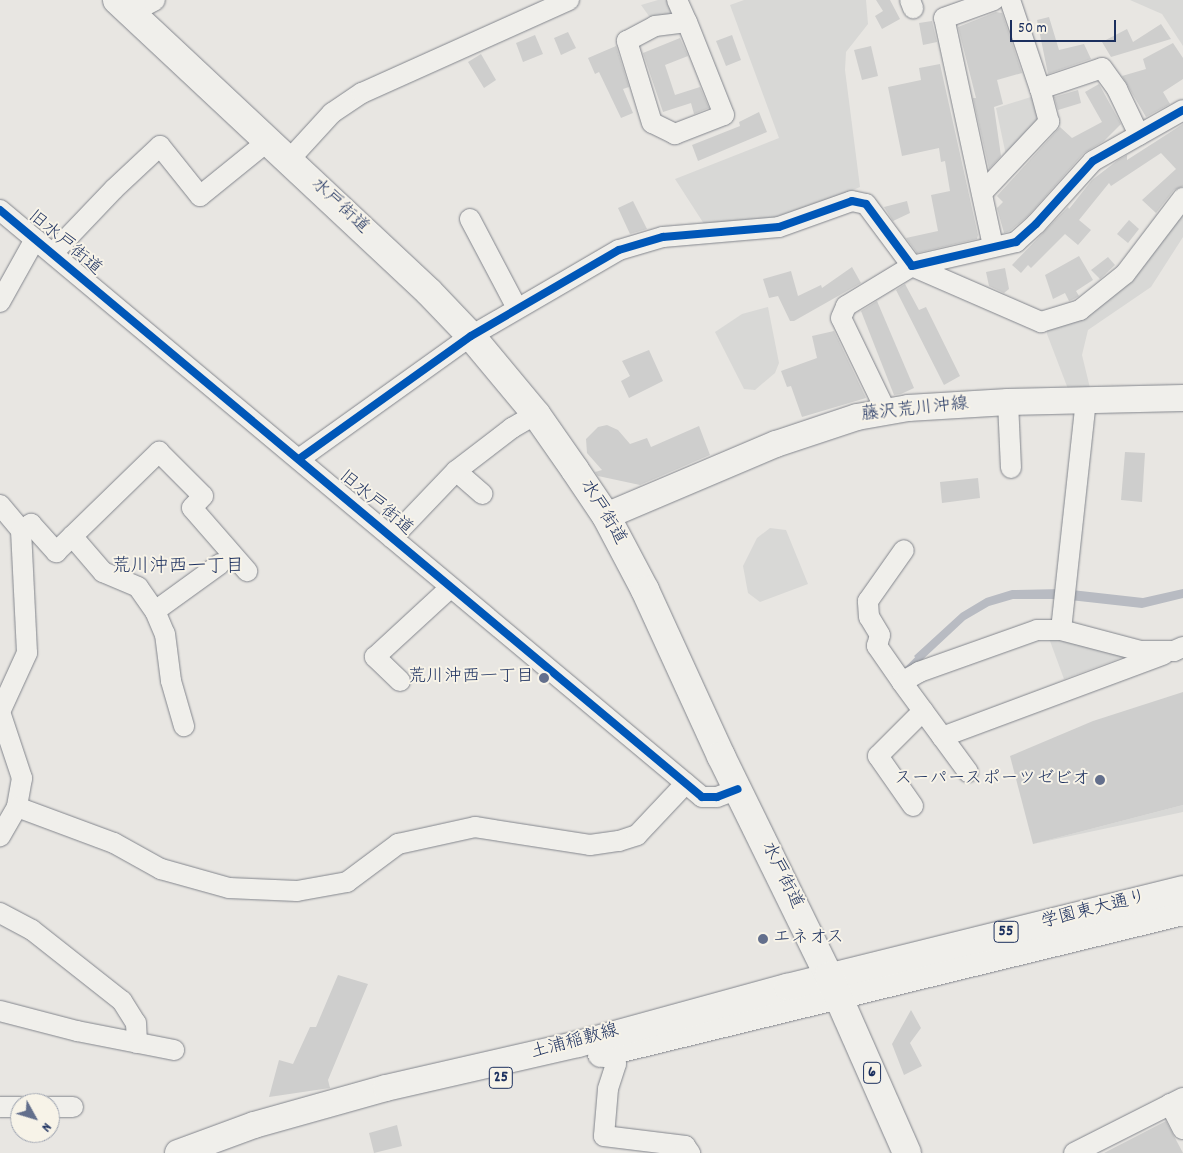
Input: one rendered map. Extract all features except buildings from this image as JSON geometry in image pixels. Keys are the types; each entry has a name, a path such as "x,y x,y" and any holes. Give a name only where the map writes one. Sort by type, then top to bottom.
{"highway":[{"name":"水戸街道","path":"124,6 289,160 472,336 536,414 606,516 649,598 738,790 834,987 907,1153"}],"main road":[{"name":"藤沢荒川沖線","path":"606,516 776,444 827,426 886,411 1008,402 1183,398"},
{"name":"学園東大通り","path":"834,987 1183,889"},
{"name":"学園東大通り","path":"834,987 1183,912"},
{"name":"土浦稲敷線","path":"224,1153 274,1134 615,1051 834,987"},
{"name":"土浦稲敷線","path":"178,1153 254,1125 386,1088 834,987"}],"street":[{"path":"124,6 155,0"},
{"path":"678,0 687,22 724,116 676,134 652,123 627,41 656,26 687,22"},
{"path":"993,246 944,18 994,0"},
{"path":"982,193 1049,122 1010,0"},
{"path":"289,160 332,113 362,93 564,1"},
{"path":"1040,89 1102,68 1117,89 1139,135"},
{"path":"886,411 841,318 846,306 912,266 1016,242 1036,224 1093,161 1183,110"},
{"path":"53,254 114,189 160,146 200,196 268,141"},
{"path":"299,459 472,336 517,308 618,250 663,236 779,227 852,200 866,204 912,266 1041,322 1080,310 1125,274 1183,198"},
{"name":"旧水戸街道","path":"0,210 702,797 716,797 738,790"},
{"path":"470,219 517,308"},
{"path":"0,302 35,239"},
{"path":"1061,630 1086,400"},
{"path":"1008,402 1011,468"},
{"path":"392,538 456,471 512,428 536,414"},
{"path":"20,530 31,524 56,552 159,452 203,496 192,508 247,571"},
{"path":"456,471 482,494"},
{"path":"0,505 20,530 27,653 0,712 22,778 17,807 0,837"},
{"path":"72,536 103,572 138,587 155,611 165,634 171,681 184,726"},
{"path":"904,550 868,601 869,617 880,635 877,646 968,772"},
{"path":"155,611 220,564"},
{"path":"400,681 375,657 450,588"},
{"path":"902,682 919,672 1037,630 1061,630 1140,650 1178,649"},
{"path":"942,737 1178,649"},
{"path":"913,806 878,756 923,711"},
{"path":"17,807 114,843 161,869 229,888 297,891 347,882 398,844 475,827 590,845 619,841 637,835 686,784"},
{"path":"0,913 32,930 122,1001 136,1023 137,1043"},
{"path":"0,1011 18,1018 174,1050"},
{"path":"615,1051 616,1064 608,1089 604,1136 685,1146 690,1153"},
{"path":"1074,1153 1176,1101 1183,1129"},
{"path":"60,1107 73,1107"}],"shaded area":[{"path":"658,0 675,0 684,19 654,23 641,5"},
{"path":"744,0 866,0 868,24 846,52 845,70 860,187 777,222 706,227 675,179 779,138 730,5"},
{"path":"1130,0 1183,0 1183,46 1162,14"},
{"path":"1037,95 1044,121 1007,160 996,108"},
{"path":"1183,205 1183,237 1151,287 1088,330 1082,355 1090,388 1068,389 1047,334 1047,326 1067,318"},
{"path":"768,307 779,363 775,373 755,390 744,389 715,332 742,314"},
{"path":"770,528 786,530 808,584 760,602 748,593 743,566 757,538"},
{"path":"1063,589 1143,598 1183,589 1183,598 1142,608 1061,599 1013,599 989,606 965,620 920,662 914,656 961,613 986,598 1012,590"},
{"path":"1039,634 1137,652 1064,679 1050,641"},
{"path":"1183,805 1183,812 1033,844"}],"waterway":[{"path":"905,670 920,655"}],"cycle path":[{"path":"299,459 471,336 619,250 663,237 779,227 852,201 866,204 912,266 1016,242 1036,224 1093,161 1183,110"},
{"path":"0,210 702,797 717,797 738,789"}],"place":[{"name":"荒川沖西一丁目","path":"544,678"},
{"name":"スーパースポーツゼビオ","path":"1100,780"},
{"name":"エネオス","path":"763,939"}],"district":[{"name":"荒川沖西一丁目","path":"178,568"}]}
